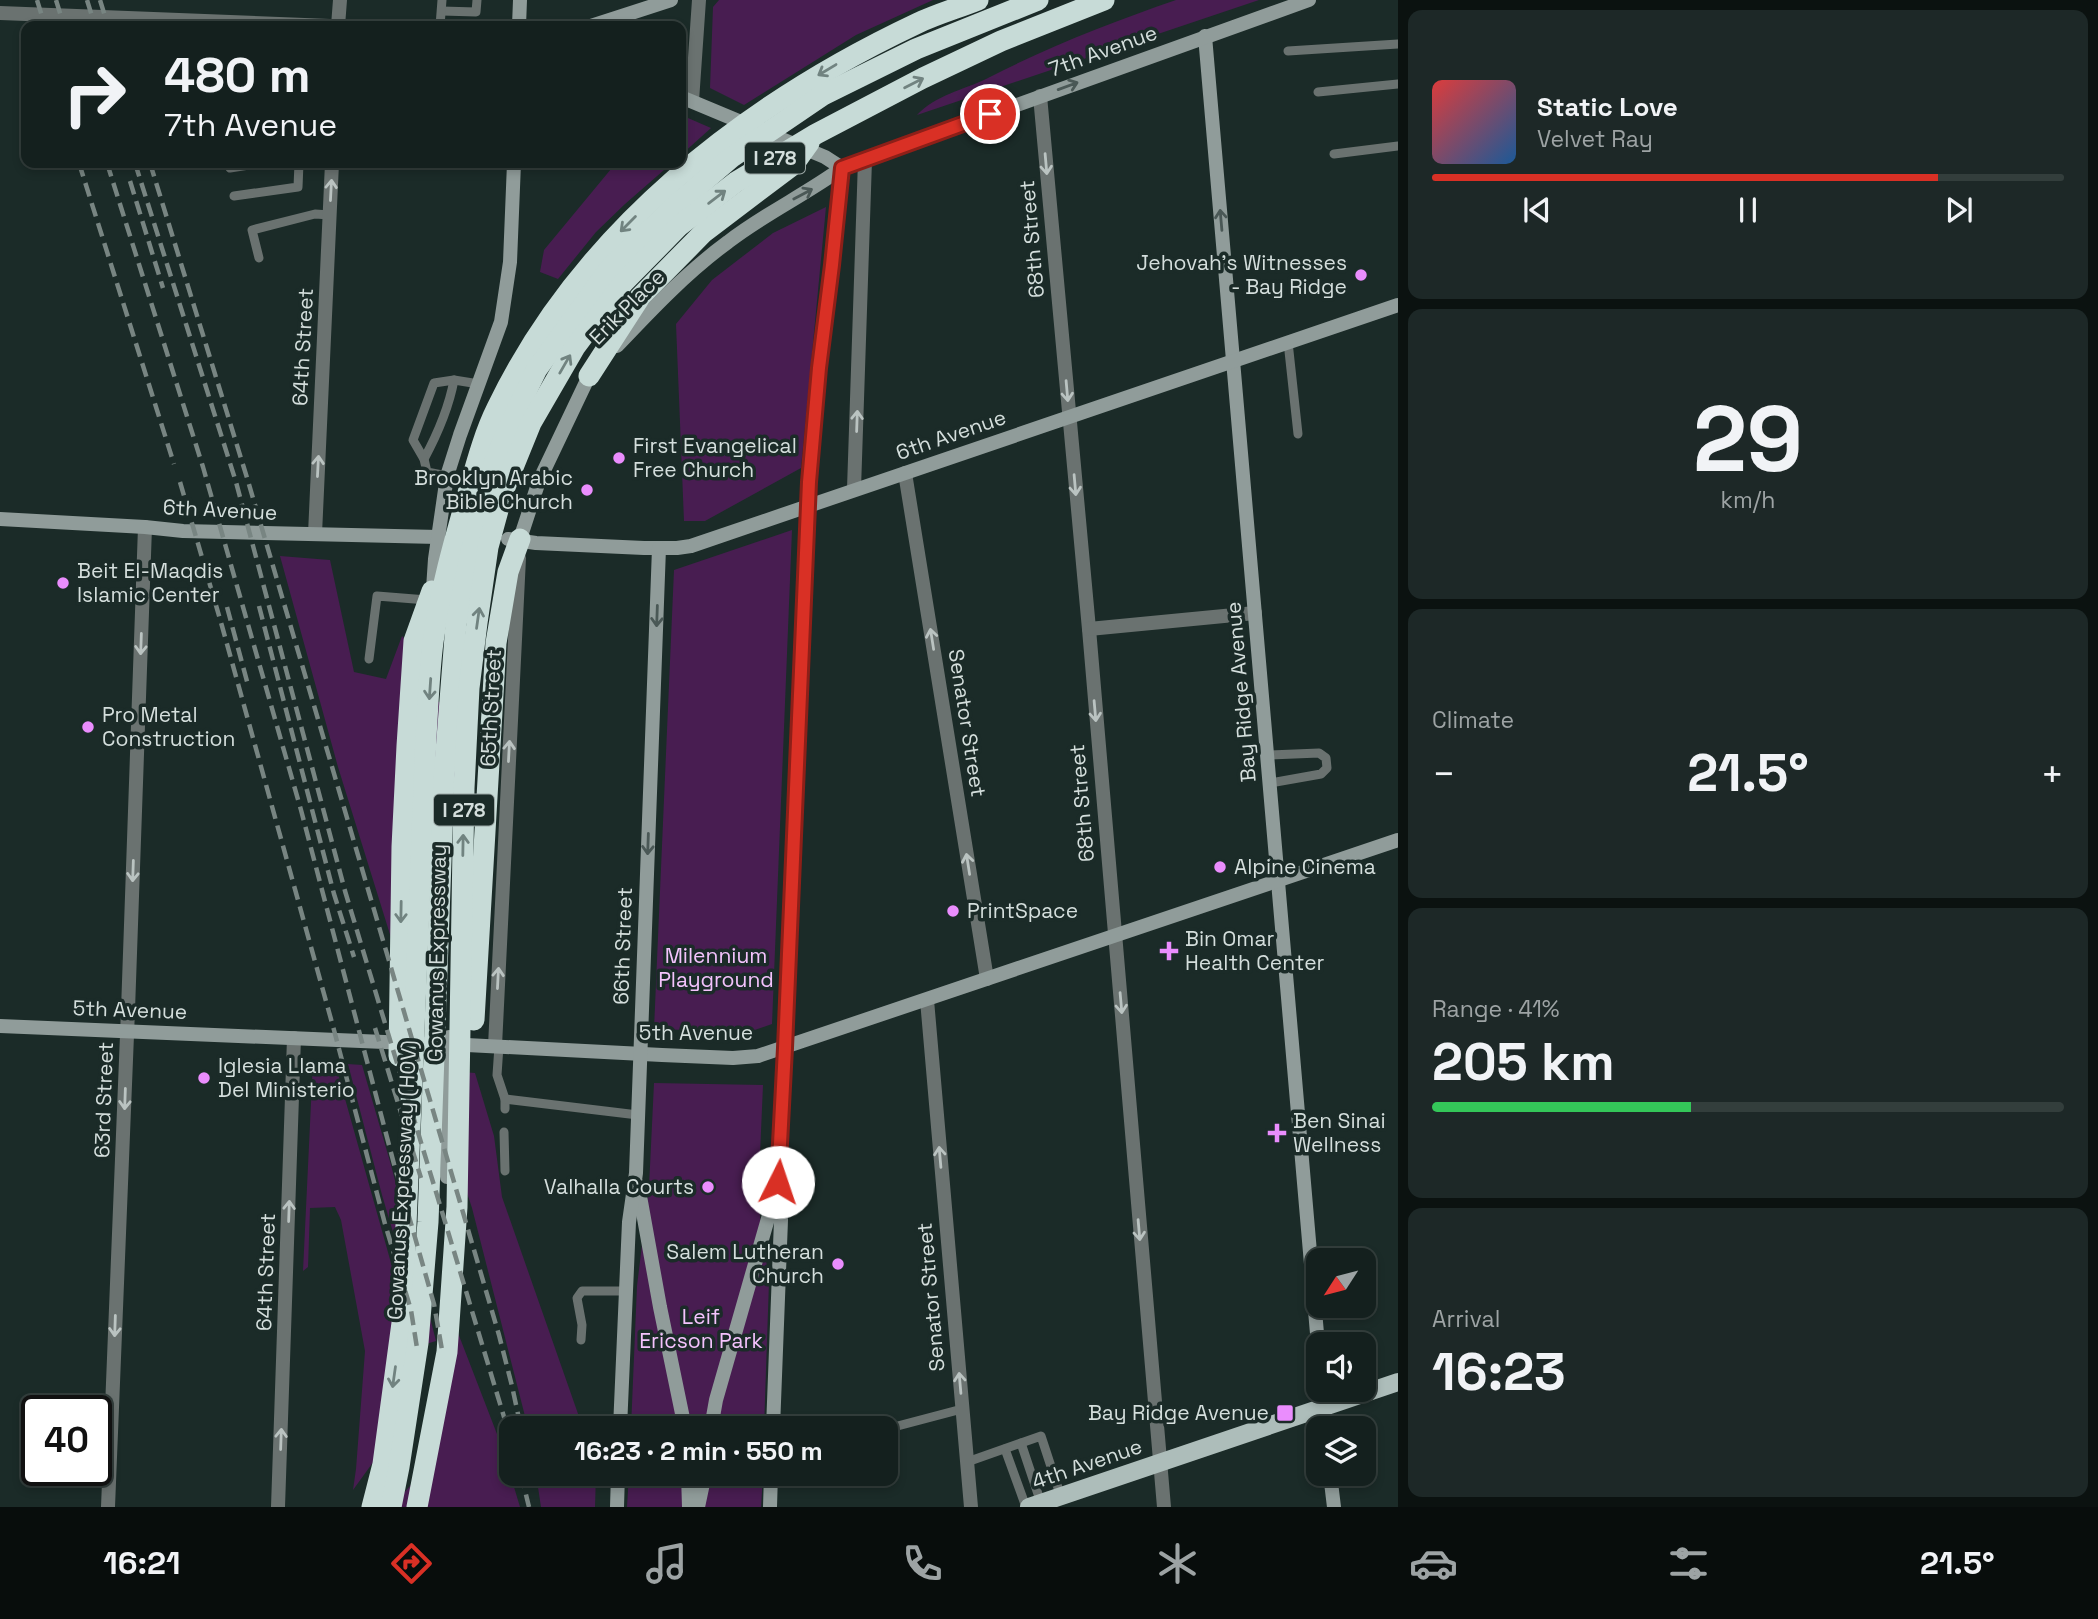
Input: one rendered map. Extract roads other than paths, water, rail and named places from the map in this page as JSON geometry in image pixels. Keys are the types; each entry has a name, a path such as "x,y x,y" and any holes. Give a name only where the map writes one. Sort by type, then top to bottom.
{"highway":[{"name":"Gowanus Expressway","path":"417,1507 447,1352 457,1207 464,802 469,688 488,547 503,492 514,416 542,327 594,258 662,190 718,144 777,101 836,64 921,22 978,0"},
{"name":"Gowanus Expressway (HOV)","path":"391,1507 418,1343 428,1222 444,777 456,624 495,460 537,369 611,267 676,205 732,157 823,95 916,50 1038,0"},
{"name":"Gowanus Expressway","path":"372,1507 383,1464 401,1324 433,642 453,547 476,465 514,416 575,347 623,283 679,226 736,182 816,134 923,78 1001,41 1104,0"},
{"path":"589,376 640,298 704,232 794,164 816,134"},
{"path":"457,1207 476,997 496,643 514,539"},
{"path":"408,1138 400,1097 401,847 415,641 431,595"},
{"path":"357,1507 383,1464"}],"main road":[{"name":"4th Avenue","path":"1376,1387 1398,1382"},
{"name":"4th Avenue","path":"1032,1506 1160,1463 1315,1402"}],"street":[{"path":"338,21 340,0"},
{"path":"519,21 520,0"},
{"path":"603,21 642,4 671,0"},
{"path":"699,0 686,99 829,159 842,168 819,368 808,506 778,1182 781,1220 773,1416"},
{"name":"7th Avenue","path":"842,168 1309,0"},
{"path":"0,20 0,13 201,21"},
{"name":"Bay Ridge Avenue","path":"1205,36 1317,1332"},
{"name":"68th Street","path":"1040,96 1089,629 1164,1507"},
{"path":"854,489 865,160"},
{"name":"64th Street","path":"308,534 332,168"},
{"path":"431,595 447,476 502,321 510,262 514,168"},
{"name":"Erik Place","path":"514,539 589,376 664,296 727,242 842,168"},
{"name":"6th Avenue","path":"514,539 536,543 659,548 698,544 1398,305"},
{"name":"Senator Street","path":"905,473 987,979"},
{"name":"6th Avenue","path":"0,519 183,531 438,537"},
{"name":"63rd Street","path":"108,1507 145,527"},
{"name":"65th Street","path":"497,1046 514,539"},
{"name":"66th Street","path":"621,1416 629,1222 636,1173 659,548"},
{"path":"1089,629 1255,613"},
{"name":"5th Avenue","path":"0,1026 640,1054 742,1058 758,1056 1398,840"},
{"path":"406,1351 416,1221 426,880"},
{"path":"438,1350 455,1044 455,882"},
{"name":"Senator Street","path":"927,1000 971,1507"},
{"name":"64th Street","path":"278,1507 294,1038"},
{"path":"636,1173 683,1416"},
{"path":"713,1416 778,1182"},
{"path":"617,1507 618,1486"},
{"path":"688,1486 689,1507"},
{"path":"698,1507 702,1486"},
{"path":"770,1507 771,1486"},
{"path":"1331,1486 1334,1507"}],"lane":[{"path":"441,21 442,0"},
{"path":"442,11 476,12 477,0"},
{"path":"1288,51 1398,44"},
{"path":"1318,92 1398,84"},
{"path":"1334,154 1398,146"},
{"path":"234,196 298,187 299,168"},
{"path":"259,258 252,230 315,214 330,215"},
{"path":"1288,342 1298,434"},
{"path":"424,459 451,397 454,380"},
{"path":"447,476 427,472 424,459 413,440 434,383 454,380 479,384"},
{"path":"369,659 377,596 431,595"},
{"path":"1268,755 1319,753 1326,758 1327,768 1321,774 1270,783"},
{"path":"497,1046 497,1075 505,1104 638,1115"},
{"path":"504,1132 505,1171"},
{"path":"581,1340 582,1325 577,1298 582,1291 626,1291"},
{"path":"898,1426 962,1409"},
{"path":"967,1462 1041,1436 1061,1497"},
{"path":"1021,1443 1032,1506"},
{"path":"1005,1449 1032,1506"}],"railway":[{"path":"37,0 43,21"},
{"path":"56,0 62,21"},
{"path":"87,0 93,21"},
{"path":"100,0 106,21"},
{"path":"81,168 174,464"},
{"path":"109,168 203,467 301,810 394,1164 434,1304 442,1350"},
{"path":"137,168 236,482 345,891 504,1416"},
{"path":"152,168 248,481 499,1335 518,1416"},
{"path":"130,181 163,288"},
{"path":"180,482 411,1310 417,1348"},
{"path":"259,606 334,894 354,957"},
{"path":"227,607 248,685"},
{"path":"375,1028 421,1178"},
{"path":"524,1486 529,1507"}],"place":[{"name":"Jehovah's Witnesses - Bay Ridge","path":"1361,275"},
{"name":"First Evangelical Free Church","path":"619,458"},
{"name":"Brooklyn Arabic Bible Church","path":"587,490"},
{"name":"Beit El-Maqdis Islamic Center","path":"63,583"},
{"name":"Pro Metal Construction","path":"88,727"},
{"name":"Alpine Cinema","path":"1220,867"},
{"name":"PrintSpace","path":"953,911"},
{"name":"Bin Omar Health Center","path":"1169,951"},
{"name":"Iglesia Llama Del Ministerio","path":"204,1078"},
{"name":"Ben Sinai Wellness","path":"1277,1133"},
{"name":"Valhalla Courts","path":"708,1187"},
{"name":"Salem Lutheran Church","path":"838,1264"},
{"name":"Bay Ridge Avenue","path":"1285,1413"}],"park label":[{"name":"Milennium Playground","path":"716,968"},
{"name":"Leif Ericson Park","path":"701,1329"}]}
